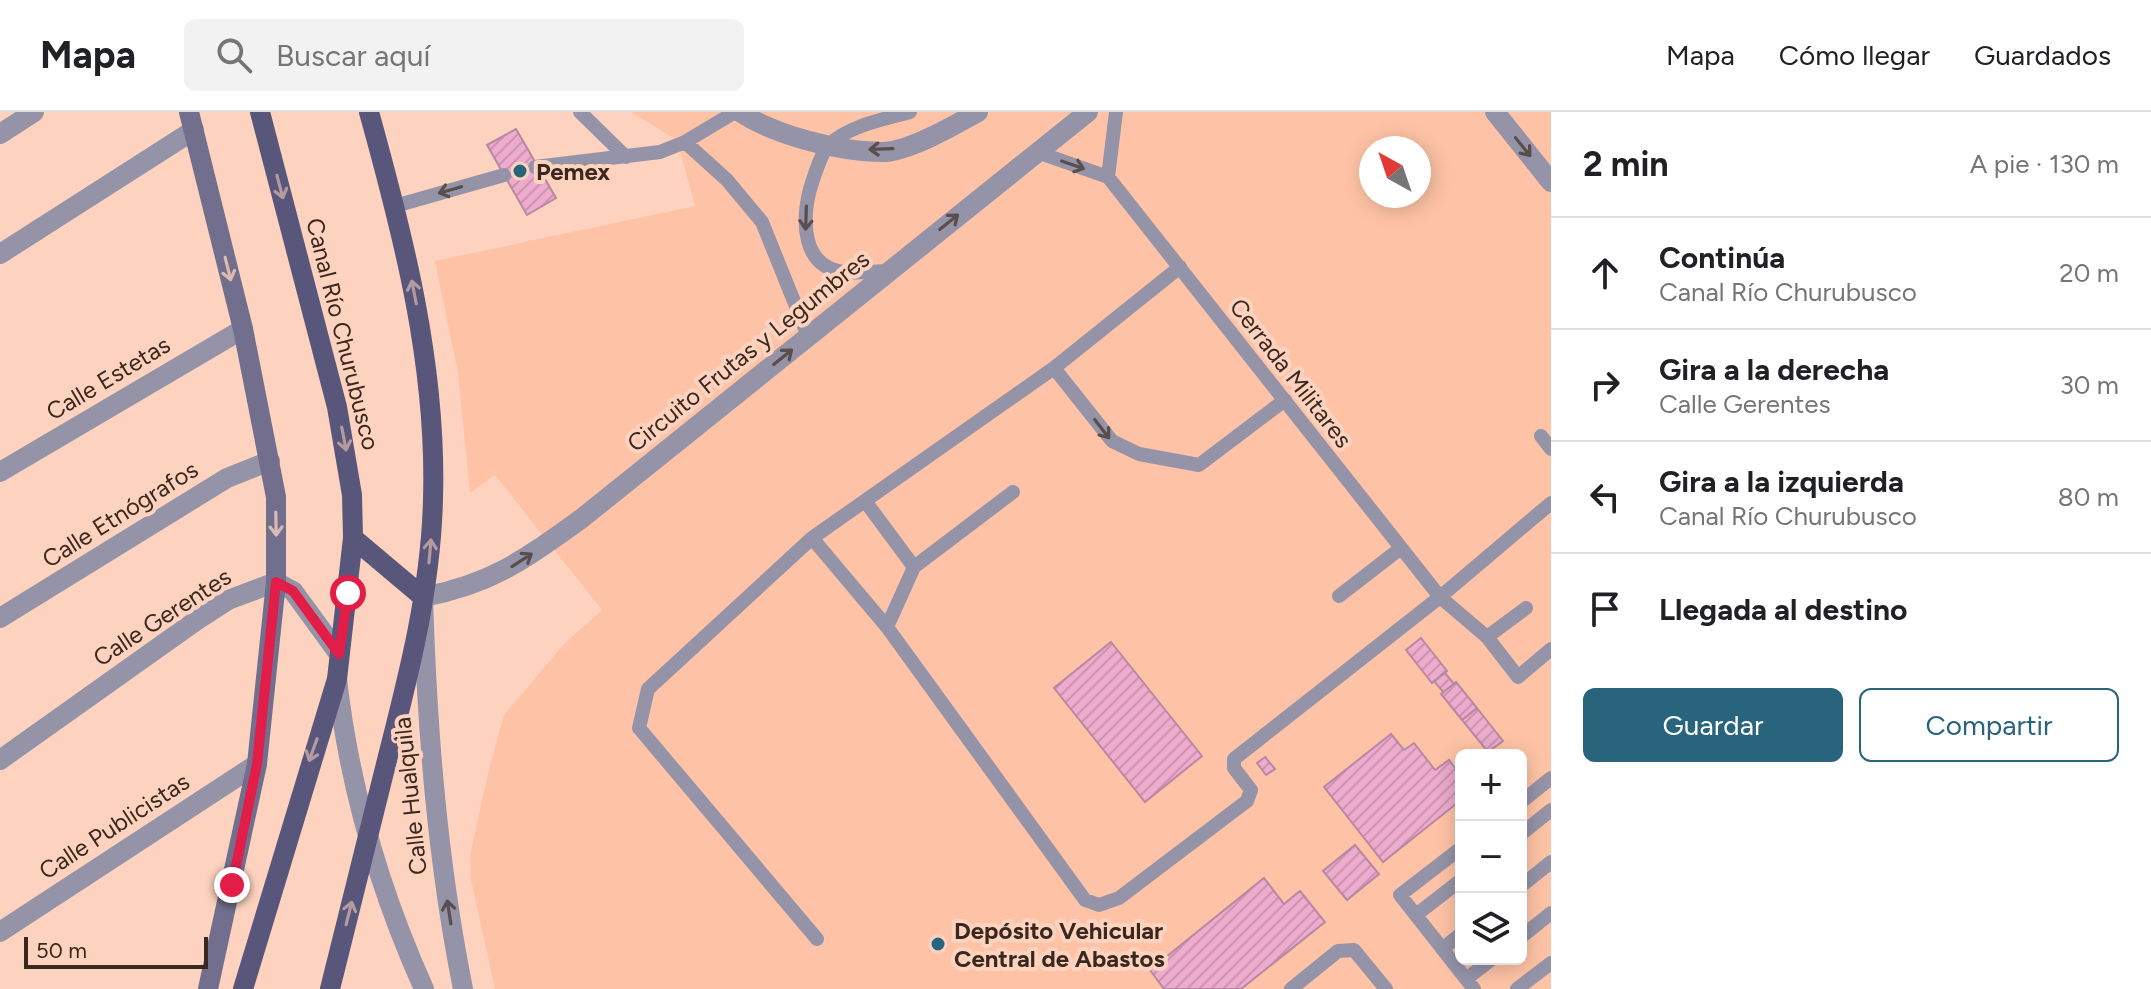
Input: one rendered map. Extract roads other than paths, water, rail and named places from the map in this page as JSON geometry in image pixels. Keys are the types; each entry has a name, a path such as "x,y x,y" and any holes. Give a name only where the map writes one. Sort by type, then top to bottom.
{"main road":[{"name":"Canal Río Churubusco","path":"243,989 337,679 353,538 352,495 337,407 260,112"},
{"path":"330,989 417,641 434,496 431,422 417,309 395,206 369,112"},
{"path":"353,538 423,597"}],"street":[{"path":"0,134 34,112"},
{"path":"737,112 786,133 829,144 884,152 942,131 978,112"},
{"name":"Circuito Frutas y Legumbres","path":"423,597 466,589 500,574 537,551 1088,112"},
{"path":"1495,112 1551,182"},
{"path":"0,254 191,121 243,329 276,497 276,582 257,764 208,989"},
{"name":"Calle Estetas","path":"0,472 243,329"},
{"name":"Calle Etnógrafos","path":"0,618 227,478 270,461"},
{"path":"276,582 293,591 339,654"},
{"name":"Calle Gerentes","path":"0,760 228,600 276,582"},
{"name":"Calle Hualquila","path":"423,597 431,774 440,858 463,989"},
{"name":"Calle Hualquila","path":"337,679 348,751 368,835 394,916 424,989"},
{"name":"Calle Publicistas","path":"0,932 257,764"}],"lane":[{"path":"580,112 626,157"},
{"path":"535,167 660,152 685,142 737,112"},
{"path":"888,271 842,272 816,258 806,239 804,213 829,144 866,125 910,112"},
{"path":"1037,152 1108,177 1116,112"},
{"path":"685,142 727,180 762,222 808,336"},
{"path":"395,206 504,175"},
{"name":"Cerrada Militares","path":"1108,177 1440,597 1487,637 1518,677 1551,649"},
{"path":"817,939 639,728 648,689 812,538 1054,368 1180,267"},
{"path":"1054,368 1112,441 1139,454 1199,465 1285,400"},
{"path":"1541,436 1551,449"},
{"path":"887,627 914,567 1013,492"},
{"path":"865,501 914,567"},
{"path":"812,538 887,627 1085,900 1099,905 1119,898 1247,801 1251,790 1234,768 1234,759 1440,597 1551,503"},
{"path":"1339,596 1401,548"},
{"path":"1487,637 1526,608"},
{"path":"1527,797 1551,778"},
{"path":"1527,829 1551,810"},
{"path":"1455,853 1400,895 1470,984 1487,965"},
{"path":"1527,881 1551,862"},
{"path":"1416,915 1455,885"},
{"path":"1527,932 1551,913"},
{"path":"1442,949 1455,939"},
{"path":"1291,989 1338,951 1354,950 1386,989"},
{"path":"1517,989 1551,963"}],"place":[{"name":"Pemex","path":"520,171"},
{"name":"Depósito Vehicular Central de Abastos","path":"938,944"}]}
